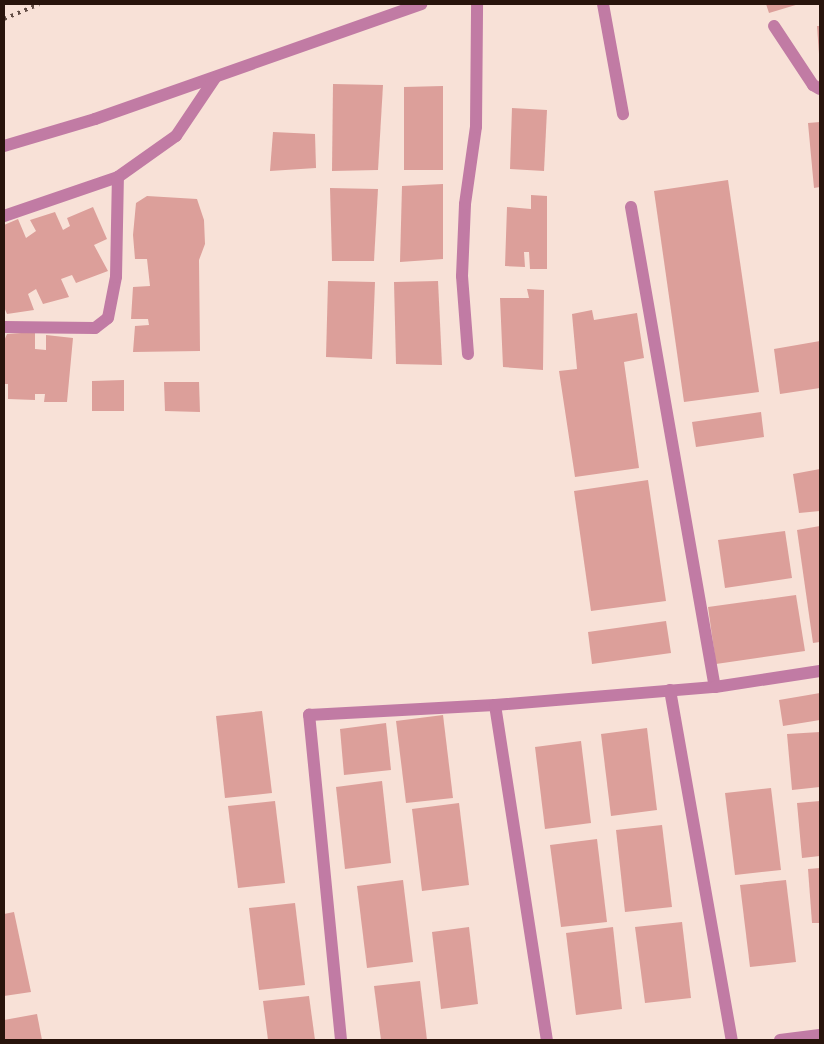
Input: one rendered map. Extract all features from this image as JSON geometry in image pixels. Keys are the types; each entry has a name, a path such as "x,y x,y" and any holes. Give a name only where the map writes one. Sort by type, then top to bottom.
{"street":[{"path":"4,146 215,78 421,4"},
{"path":"468,354 462,276 465,204 476,118 477,4"},
{"path":"603,4 623,114"},
{"path":"774,26 813,85 820,89"},
{"path":"4,216 118,177 176,136 215,78"},
{"path":"4,327 95,328 108,318 116,277 118,177"},
{"path":"631,207 715,686"},
{"path":"341,1040 310,715 495,705 670,690 715,686 820,671"},
{"path":"670,690 732,1040"},
{"path":"495,705 547,1040"},
{"path":"780,1040 820,1035"}],"building":[{"path":"766,4 799,4 769,13"},
{"path":"817,26 820,26 820,54 819,54"},
{"path":"333,84 383,85 378,170 332,171"},
{"path":"443,86 443,170 404,170 404,87"},
{"path":"512,108 547,110 544,171 510,169"},
{"path":"820,122 820,187 814,188 808,123"},
{"path":"273,132 315,134 316,168 270,171"},
{"path":"728,180 759,392 684,402 654,191"},
{"path":"443,184 443,259 400,262 402,186"},
{"path":"330,188 378,189 374,261 332,261"},
{"path":"531,195 547,196 547,269 530,269 529,252 524,252 525,267 505,266 507,207 531,209"},
{"path":"147,196 197,199 204,220 205,244 199,260 200,351 133,352 135,326 149,325 148,319 131,319 133,287 150,286 147,259 135,259 133,235 136,203"},
{"path":"93,207 107,239 94,245 108,271 76,283 72,275 61,279 69,297 43,304 36,289 28,294 34,310 7,314 4,307 4,225 18,219 26,238 36,231 30,220 55,212 63,230 70,226 67,218"},
{"path":"328,281 375,282 372,359 326,357"},
{"path":"438,281 442,365 396,364 394,282"},
{"path":"527,289 544,290 543,370 503,367 500,298 529,298"},
{"path":"592,310 594,320 637,313 644,358 624,362 639,468 575,477 559,371 577,369 572,314"},
{"path":"35,332 35,349 46,350 46,335 73,338 67,402 44,402 45,394 35,394 35,400 8,399 8,384 4,384 4,341 7,334"},
{"path":"820,341 820,388 780,394 774,349"},
{"path":"124,380 124,411 92,411 92,381"},
{"path":"164,382 199,382 200,412 165,411"},
{"path":"761,412 764,437 696,447 692,422"},
{"path":"820,469 820,511 799,513 793,474"},
{"path":"648,480 666,601 591,611 574,491"},
{"path":"820,526 820,642 813,643 797,530"},
{"path":"785,531 792,578 725,588 718,540"},
{"path":"796,595 805,651 716,664 708,607"},
{"path":"666,621 671,653 592,664 588,632"},
{"path":"820,693 820,720 783,726 779,700"},
{"path":"262,711 272,793 225,798 216,716"},
{"path":"443,715 453,798 406,803 396,721"},
{"path":"386,723 391,770 344,775 340,729"},
{"path":"647,728 657,810 611,816 601,734"},
{"path":"820,732 820,787 792,790 787,734"},
{"path":"581,741 591,823 545,829 535,747"},
{"path":"382,781 391,863 345,869 336,787"},
{"path":"771,788 781,870 735,875 725,793"},
{"path":"275,801 285,883 238,888 228,806"},
{"path":"820,801 820,856 802,858 797,803"},
{"path":"459,803 469,885 422,891 412,809"},
{"path":"662,825 672,907 625,912 616,830"},
{"path":"597,839 607,922 561,927 550,845"},
{"path":"820,868 820,923 812,923 808,869"},
{"path":"403,880 413,962 367,968 357,886"},
{"path":"786,880 796,962 750,967 740,885"},
{"path":"295,903 305,985 259,990 249,908"},
{"path":"14,912 31,992 4,996 4,914"},
{"path":"682,922 691,998 645,1003 635,927"},
{"path":"469,927 478,1004 441,1009 432,932"},
{"path":"613,927 622,1009 576,1015 566,933"},
{"path":"420,981 427,1040 381,1040 374,986"},
{"path":"309,996 315,1040 268,1040 263,1001"},
{"path":"37,1014 42,1040 4,1040 4,1020"}],"railway":[{"path":"4,19 39,4"}]}
